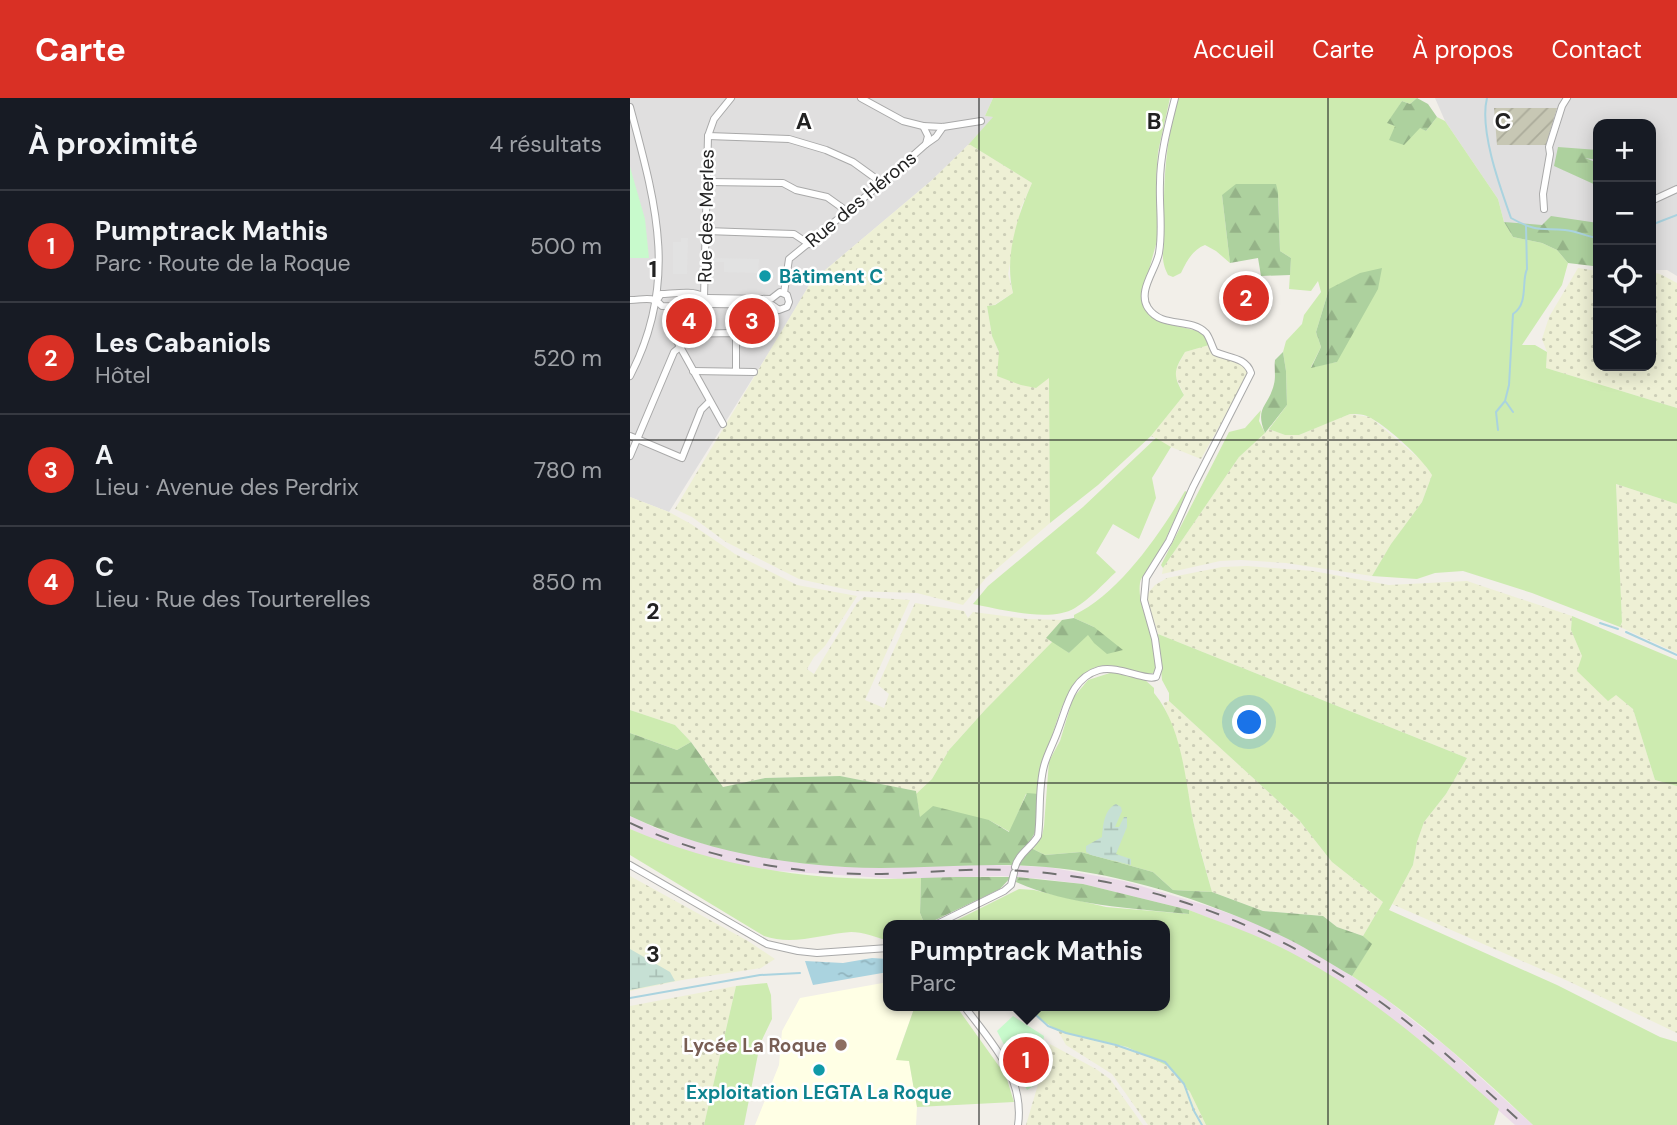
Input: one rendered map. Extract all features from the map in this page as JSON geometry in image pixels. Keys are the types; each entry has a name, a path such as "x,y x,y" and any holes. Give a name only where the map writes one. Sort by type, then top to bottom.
{"street":[{"name":"Rue des Merles","path":"704,300 708,136 714,119 731,98"},
{"path":"860,98 903,121 923,126 927,140"},
{"path":"945,920 1011,885 1017,860 1038,836 1044,766 1069,697 1077,685 1086,676 1110,669 1149,678 1157,677 1159,668 1156,649 1143,593 1146,578 1169,541 1193,487 1251,373 1241,360 1215,352 1207,334 1197,327 1162,320 1154,316 1146,305 1145,290 1158,258 1163,147 1175,98"},
{"path":"1544,209 1543,194 1549,148 1567,98"},
{"path":"630,107 650,188 660,269 657,300 648,335 630,376"},
{"name":"Rue des Hérons","path":"923,126 943,127 981,121"},
{"name":"Rue des Hérons","path":"784,293 789,259 882,183 927,140 936,137 943,127"},
{"path":"708,136 789,139 826,150 853,162 882,183"},
{"path":"707,182 783,183 796,190 827,197 848,212"},
{"path":"1656,199 1677,189"},
{"path":"706,231 794,234 809,244"},
{"path":"630,300 649,303 657,300 661,294 696,294 704,300 710,304 772,306 779,310 789,302 784,293 776,293 771,299 710,298 704,300 701,306 662,306 657,300"},
{"path":"672,306 673,334 723,425"},
{"path":"673,334 736,333 736,372"},
{"path":"630,456 633,438 674,352 680,347"},
{"path":"693,371 754,372"},
{"path":"633,438 682,458 701,410 709,402"},
{"path":"630,865 767,944 817,953 883,948"},
{"path":"968,1011 1004,1059 1014,1077 1020,1104 1018,1125"}],"shaded area":[{"path":"630,98 993,98 985,116 994,117 969,144 931,181 811,282 669,512 630,497"},
{"path":"1435,98 1677,98 1677,276 1667,270 1656,270 1656,119 1593,119 1593,260 1504,222 1498,199 1445,121"},
{"path":"1494,108 1557,108 1546,145 1497,145"},
{"path":"969,144 1032,183 1021,208 1008,274 1013,293 994,305 987,306 992,336 999,352 1049,377 1050,523 986,578 963,605 917,593 854,591 799,579 726,542 692,517 675,509 811,282 931,181"},
{"path":"681,238 688,238 687,274 673,274 673,242 681,242"},
{"path":"710,258 759,259 758,273 724,272 724,262 710,262"},
{"path":"1578,268 1593,270 1593,371 1656,371 1656,273 1677,283 1677,408 1546,368 1547,352 1542,339 1549,317"},
{"path":"1209,345 1213,354 1244,365 1249,373 1201,459 1151,436 1184,395 1174,373 1185,352"},
{"path":"1350,414 1370,417 1422,461 1432,475 1422,502 1391,544 1372,576 1286,563 1241,560 1220,561 1162,574 1163,568 1239,457 1269,429 1285,435 1299,435"},
{"path":"1616,484 1677,504 1677,653 1620,627 1622,622"},
{"path":"630,497 669,512 735,554 797,585 857,596 807,669 814,674 857,603 864,597 910,600 865,700 884,708 889,694 878,685 915,603 964,611 968,618 973,612 1027,619 1062,620 1047,637 1053,641 949,750 932,779 916,794 915,791 840,776 765,778 723,787 691,742 675,725 630,710"},
{"path":"1222,567 1313,571 1389,585 1467,581 1572,616 1571,630 1582,656 1616,695 1633,709 1655,780 1677,786 1677,1033 1568,981 1392,904 1413,865 1424,822 1446,794 1467,758 1158,634 1148,602 1148,593 1155,585 1167,578"},
{"path":"1169,701 1299,820 1332,862 1383,902 1363,936 1337,927 1323,916 1263,911 1212,892 1195,829 1177,739 1163,703"},
{"path":"630,816 660,830 708,845 799,863 846,867 968,864 1048,867 1124,881 1208,906 1292,940 1373,989 1447,1047 1533,1125 1515,1125 1421,1041 1350,988 1274,944 1189,910 1083,884 1043,879 1002,876 899,879 761,870 664,844 630,829"},
{"path":"630,876 748,941 775,959 761,968 630,991"},
{"name":"Lycée La Roque","path":"883,983 883,1011 913,1011 896,1059 909,1061 917,1107 916,1125 755,1125 779,1065 782,1031 800,998"},
{"path":"736,986 704,1125 630,1125 630,1006"},
{"path":"1058,1031 1127,1047 1168,1066 1190,1092 1206,1125 1148,1125 1112,1074 1066,1045"},
{"path":"1050,1044 1110,1079 1143,1125 1026,1125"}],"green space":[{"path":"993,98 1170,98 1158,152 1158,237 1141,299 1145,308 1157,319 1200,332 1209,345 1185,352 1176,374 1184,395 1151,436 1098,485 1050,523 1049,378 1036,388 997,376 999,352 992,336 987,306 995,305 1013,293 1011,251 1021,209 1032,183 969,144 993,117 985,116"},
{"path":"1178,98 1417,98 1410,104 1402,101 1388,123 1426,131 1437,117 1445,121 1498,199 1504,222 1513,237 1542,243 1557,250 1568,263 1562,285 1522,345 1535,345 1547,352 1546,368 1677,408 1677,504 1616,484 1622,622 1620,627 1532,593 1463,571 1435,573 1417,579 1372,576 1391,544 1422,502 1432,475 1404,444 1366,416 1350,414 1299,435 1285,435 1269,429 1287,405 1283,352 1286,341 1302,324 1304,315 1321,292 1318,281 1311,291 1289,289 1291,258 1280,251 1278,192 1222,195 1230,263 1205,245 1193,253 1181,273 1173,277 1168,275 1163,259 1164,199","holes":["1329,289 1337,362 1311,367 1321,347 1316,332"]},
{"path":"1417,98 1428,104 1437,117 1426,131 1420,128 1404,145 1389,140 1395,126 1387,123 1402,101 1410,104"},
{"path":"1558,147 1593,150 1593,159 1585,158 1593,161 1593,184 1554,166"},
{"path":"630,167 645,219 649,258 630,258"},
{"path":"1236,184 1276,184 1280,251 1291,258 1290,275 1261,276 1258,258 1230,263 1222,195"},
{"path":"1551,216 1593,222 1593,266 1568,263 1557,250 1542,243 1513,237 1504,222 1542,225"},
{"path":"1382,268 1378,289 1337,362 1311,368 1321,347 1316,332 1329,289 1360,273"},
{"path":"1283,352 1287,405 1265,433 1262,412 1274,384 1275,360"},
{"path":"1261,410 1259,421 1265,433 1239,457 1163,568 1161,565 1229,432 1245,428"},
{"path":"1156,438 1171,447 1152,478 1156,498 1139,539 1113,524 1096,553 1116,572 1091,596 1065,612 1039,615 973,604 988,586 1083,507"},
{"path":"1185,491 1187,492 1162,547 1140,583 1142,606 1155,651 1154,673 1100,666 1086,673 1074,685 1057,720 1039,794 1026,794 1010,832 989,820 920,817 916,794 932,779 949,750 1053,641 1069,653 1094,627 1074,618 1074,615 1107,593 1122,578 1151,543"},
{"path":"1572,616 1677,660 1677,786 1655,780 1633,709 1616,695 1608,701 1577,671 1582,656 1571,630"},
{"path":"1074,618 1094,627 1123,650 1107,654 1088,635 1069,653 1046,638 1062,620"},
{"path":"1158,634 1467,758 1446,794 1424,822 1413,865 1389,910 1557,985 1660,1037 1677,1042 1677,1125 1533,1125 1424,1028 1352,976 1371,944 1363,936 1383,902 1332,862 1299,820 1169,701 1169,693 1162,680"},
{"path":"1113,672 1145,680 1154,688 1154,693 1172,723 1212,892 1173,890 1153,872 1081,852 1045,855 1033,849 1042,836 1044,826 1049,761 1060,741 1073,698 1088,680"},
{"path":"630,710 675,725 691,742 677,750 630,733"},
{"path":"630,733 677,750 691,742 723,787 765,778 840,776 916,791 920,817 933,806 989,820 1009,832 1027,793 1039,794 1036,831 1027,846 1045,855 1081,852 1153,872 1173,890 1212,892 1263,911 1323,916 1337,927 1363,936 1372,944 1352,976 1288,939 1231,914 1170,892 1108,876 1021,865 870,868 817,865 762,858 708,845 630,816"},
{"path":"1116,804 1122,811 1115,827 1119,827 1124,817 1127,817 1127,827 1116,854 1131,859 1131,865 1086,852 1086,846 1102,837 1107,814"},
{"path":"630,829 700,854 773,870 847,878 921,878 920,913 923,920 883,920 883,939 851,932 797,940 775,939 764,936 630,855"},
{"path":"1011,877 1000,889 935,920 923,920 920,913 921,878"},
{"path":"1017,877 1083,884 1189,910 1189,914 1079,901 1016,882"},
{"path":"1019,889 1106,907 1188,914 1189,910 1242,930 1305,960 1392,1018 1499,1109 1494,1125 1206,1125 1190,1092 1168,1066 1127,1047 1058,1031 1028,1011 1170,1011 1170,920 957,920"},
{"path":"630,949 670,972 675,981 630,990"},
{"path":"767,983 771,995 772,1019 760,1044 744,1125 704,1125 736,986"},
{"path":"913,1011 960,1011 1006,1076 1014,1102 917,1107 909,1061 896,1060"},
{"path":"1013,1016 1044,1036 1037,1084 1027,1090 997,1031"}],"water":[{"path":"883,959 883,973 813,985 805,961 843,963"}],"waterway":[{"path":"1487,98 1485,111 1488,142 1511,218 1532,227 1593,237"},
{"path":"1656,223 1677,215"},
{"path":"1498,430 1496,412 1505,401 1509,385 1513,314 1523,298 1527,269 1526,226"},
{"path":"1506,402 1513,412"},
{"path":"1600,623 1618,629"},
{"path":"1626,632 1677,655"},
{"path":"630,998 760,975 800,973"},
{"path":"1029,1011 1048,1026 1066,1033 1116,1045 1165,1062 1184,1084 1202,1125"}],"railway":[{"path":"630,823 717,855 779,867 841,873 1004,870 1054,874 1153,893 1202,908 1294,948 1338,973 1417,1030 1524,1125"}],"place":[{"name":"Bâtiment C","path":"765,276"},
{"name":"Les Cabaniols","path":"1246,298"},
{"name":"C","path":"689,321"},
{"name":"A","path":"752,321"},
{"name":"Lycée La Roque","path":"841,1045"},
{"name":"Pumptrack Mathis","path":"1026,1060"},
{"name":"Exploitation LEGTA La Roque","path":"819,1070"}]}
